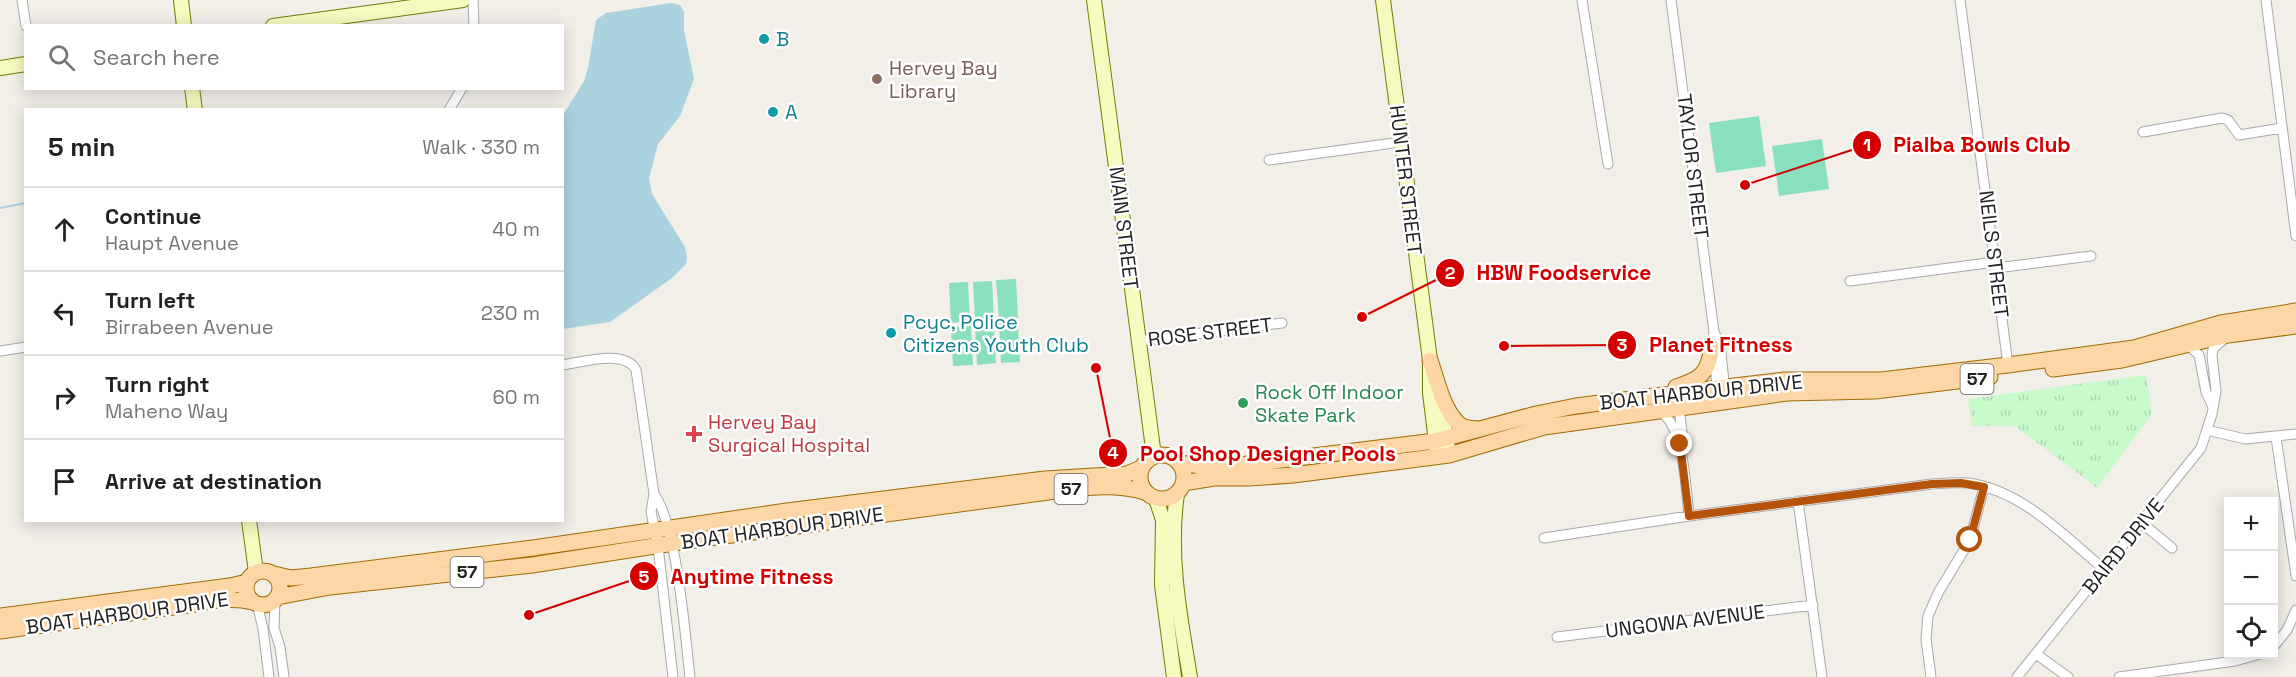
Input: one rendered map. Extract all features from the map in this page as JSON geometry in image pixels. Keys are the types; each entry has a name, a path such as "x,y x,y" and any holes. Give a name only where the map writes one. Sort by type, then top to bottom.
{"main road":[{"name":"BOAT HARBOUR DRIVE","path":"1180,488 1214,478 1293,475 1544,427 1679,408 1722,392 1785,380 1881,380 2134,348 2221,323 2296,311"},
{"name":"BOAT HARBOUR DRIVE","path":"1179,463 1216,468 1442,448 1483,429 1536,414 1607,402 1722,392 1875,391 1916,387 2122,360 2228,335 2296,326"},
{"path":"1648,397 1700,377 1710,363 1713,340"},
{"path":"1430,360 1446,403 1459,424 1465,428 1483,429"},
{"path":"1607,402 1634,404 1667,401 1679,408"},
{"name":"57","path":"1141,468 1154,456 1167,456 1179,463"},
{"path":"1179,463 1184,476 1180,488"},
{"path":"1141,468 1140,481 1151,496"},
{"name":"BOAT HARBOUR DRIVE","path":"274,574 291,578 311,576 1045,479 1127,474 1141,468"},
{"name":"BOAT HARBOUR DRIVE","path":"276,598 330,587 532,565 1079,488 1126,487 1151,496"},
{"name":"57","path":"1151,496 1171,498 1180,488"},
{"path":"806,510 825,513 858,509 871,516"},
{"name":"57","path":"251,577 262,571 274,574"},
{"path":"274,574 280,585 276,598"},
{"path":"251,577 246,589 255,602"},
{"name":"BOAT HARBOUR DRIVE","path":"0,616 230,586 251,577"},
{"name":"BOAT HARBOUR DRIVE","path":"0,631 218,599 239,598 255,602"},
{"name":"57","path":"255,602 266,604 276,598"}],"street":[{"path":"22,0 26,24"},
{"path":"181,0 184,24"},
{"path":"288,24 463,0"},
{"path":"473,0 474,24"},
{"name":"MAIN STREET","path":"1094,0 1154,456"},
{"name":"HUNTER STREET","path":"1383,0 1442,448"},
{"path":"1582,0 1608,164"},
{"name":"TAYLOR STREET","path":"1671,0 1713,340 1722,392"},
{"name":"NEILS STREET","path":"1960,0 2008,365"},
{"path":"2266,0 2296,236"},
{"path":"0,68 24,64"},
{"path":"192,90 195,108"},
{"path":"450,108 461,90"},
{"path":"2143,132 2222,118 2228,120 2239,135 2283,128"},
{"path":"1269,160 1401,142"},
{"path":"1850,281 2091,256"},
{"name":"ROSE STREET","path":"1138,341 1282,323"},
{"name":"BAIRD DRIVE","path":"2017,677 2200,448 2216,391 2213,349 2228,335"},
{"name":"TAYLOR STREET","path":"1713,340 1720,344 1722,392"},
{"path":"2188,345 2199,355 2206,392 2213,407"},
{"path":"0,351 24,347"},
{"path":"564,365 618,358 631,362 639,376 654,494 659,500 662,528 690,677"},
{"path":"1679,408 1682,432 1680,444"},
{"path":"1656,411 1670,419 1680,444 1689,516"},
{"path":"2207,429 2245,439 2296,434"},
{"path":"2276,437 2296,576"},
{"path":"1544,538 1798,501 1932,484 1961,483 1984,487 2009,496 2031,509 2104,569"},
{"path":"1931,677 1926,639 1928,616 1938,593 1970,540 1984,487"},
{"path":"1180,488 1174,512 1174,567 1190,677"},
{"path":"1151,496 1163,520 1162,585 1174,677"},
{"path":"1798,501 1814,605 1822,677"},
{"path":"249,522 251,577"},
{"path":"2142,523 2172,548"},
{"path":"665,545 673,677"},
{"path":"255,602 263,629 268,674 283,672 274,628 276,598"},
{"name":"UNGOWA AVENUE","path":"1557,637 1814,605"},
{"path":"2278,641 2287,630 2296,610"},
{"path":"2036,654 2068,677"},
{"path":"2119,677 2242,659"}],"green space":[{"path":"1759,116 1766,166 1716,173 1709,123"},
{"path":"1822,139 1829,189 1779,196 1772,146"},
{"path":"1016,279 1018,318 999,319 996,280"},
{"path":"992,281 994,320 975,321 973,282"},
{"path":"968,282 970,321 951,323 949,283"},
{"path":"1018,323 1020,362 1001,363 999,324"},
{"path":"994,324 996,363 977,365 975,325"},
{"path":"971,326 973,365 953,366 951,327"},
{"path":"2146,375 2152,414 2097,488 2015,426 1972,426 1968,399"}],"water":[{"path":"671,3 680,5 684,12 684,30 694,79 680,116 658,144 649,178 652,194 685,247 687,257 686,264 672,278 610,322 564,329 564,113 584,81 596,20 606,13"}],"waterway":[{"path":"0,208 24,203"}],"place":[{"name":"B","path":"764,39"},
{"name":"Hervey Bay Library","path":"877,79"},
{"name":"A","path":"773,112"},
{"name":"Pialba Bowls Club","path":"1745,185"},
{"name":"HBW Foodservice","path":"1362,317"},
{"name":"Pcyc, Police Citizens Youth Club","path":"891,333"},
{"name":"Planet Fitness","path":"1504,346"},
{"name":"Pool Shop Designer Pools","path":"1096,368"},
{"name":"Rock Off Indoor Skate Park","path":"1243,403"},
{"name":"Hervey Bay Surgical Hospital","path":"694,434"},
{"name":"Anytime Fitness","path":"529,615"}],"route":[{"path":"1680,444 1689,516 1932,484 1961,483 1984,487 1970,540"}]}
